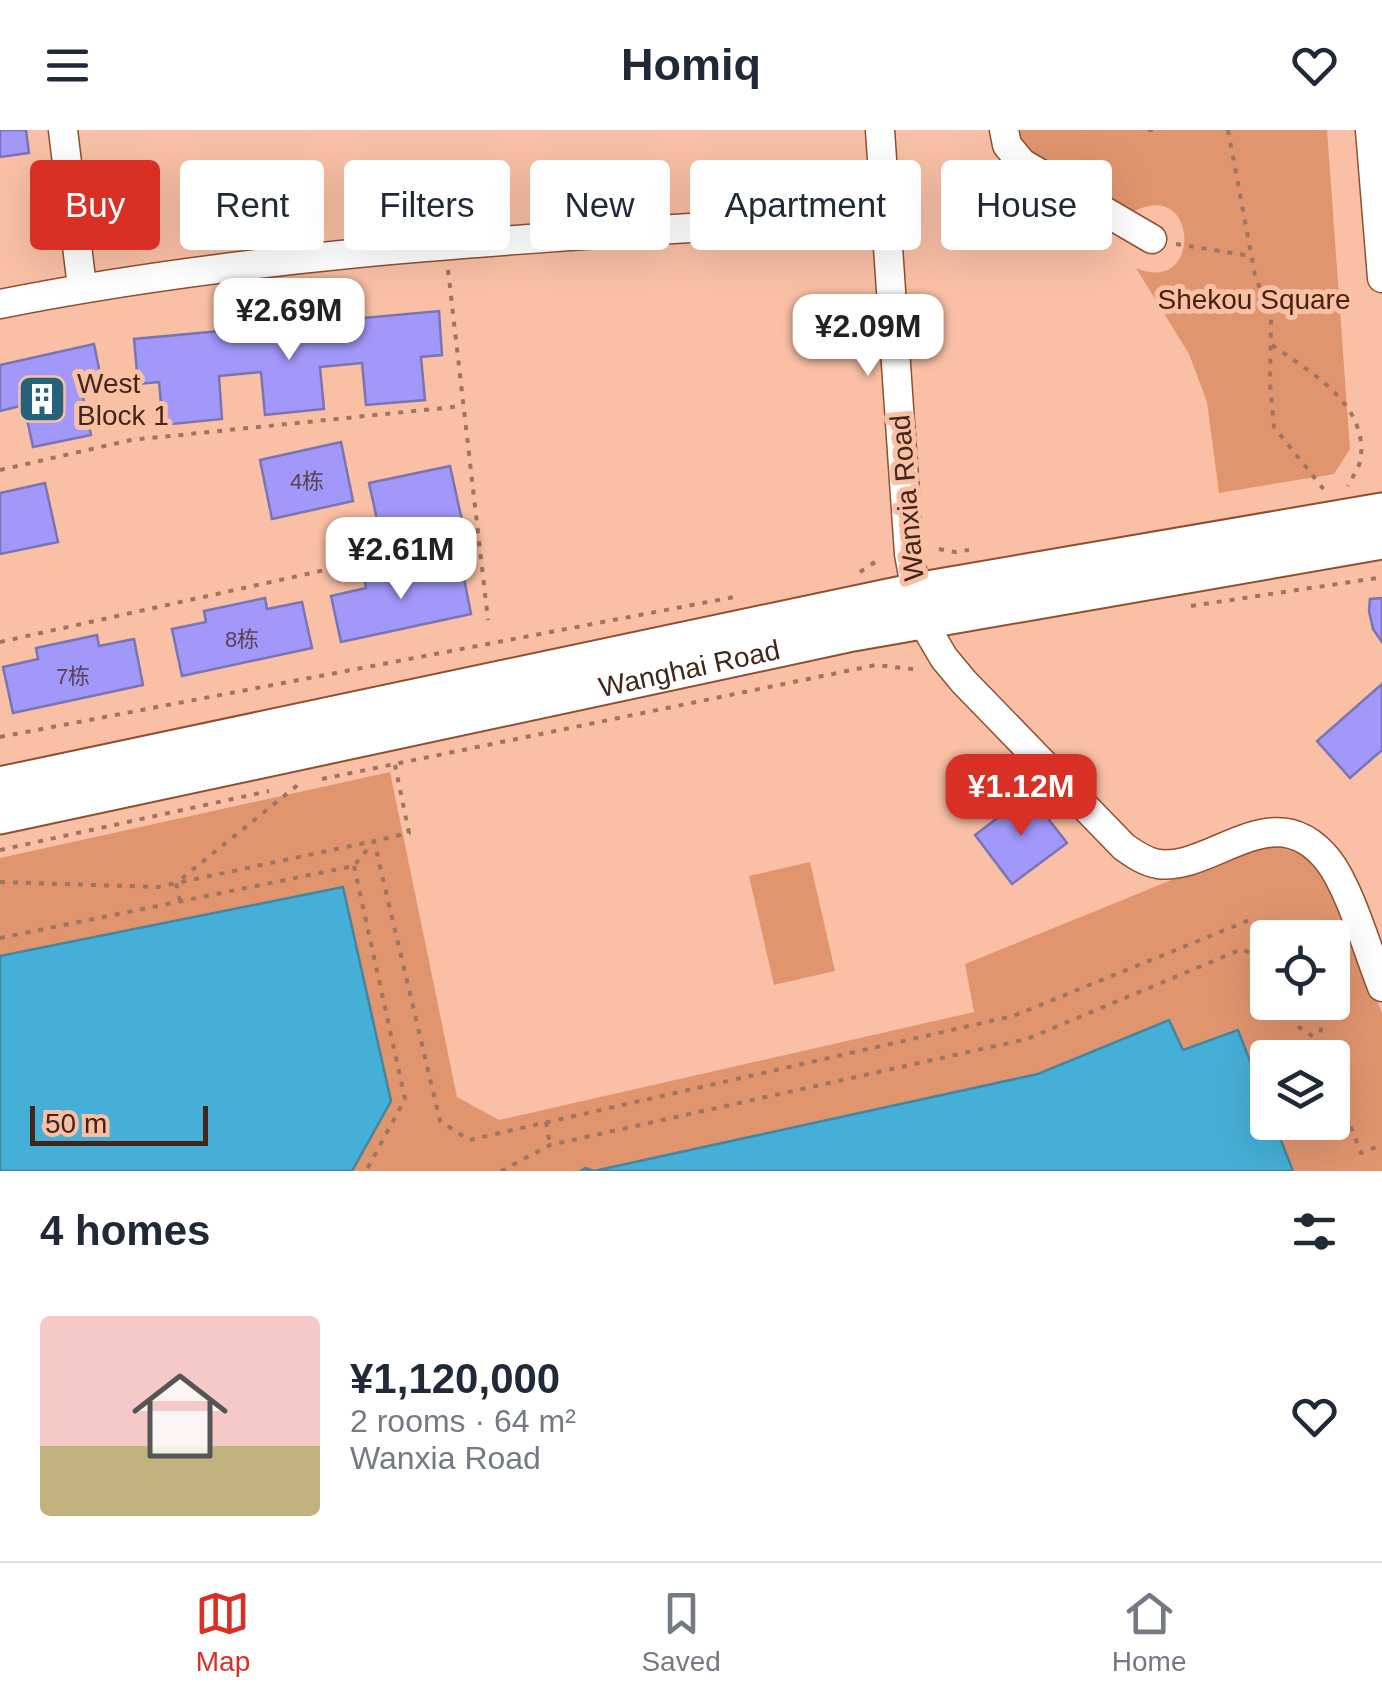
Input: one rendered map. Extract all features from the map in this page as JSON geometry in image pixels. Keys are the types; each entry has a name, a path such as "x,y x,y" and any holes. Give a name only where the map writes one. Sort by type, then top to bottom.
{"main road":[{"name":"Wanghai Road","path":"0,784 1382,510"},
{"name":"Wanghai Road","path":"0,816 918,605 1382,541"}],"street":[{"path":"63,130 82,288"},
{"name":"Wanxia Road","path":"880,130 882,160"},
{"path":"1004,130 1006,146 1022,163 1152,239"},
{"path":"1370,130 1382,278"},
{"path":"510,242 690,229"},
{"path":"0,304 262,261 397,250"},
{"name":"Wanxia Road","path":"888,250 906,532 918,605 964,682 1124,847 1140,858 1172,864 1272,832 1311,844 1338,876 1382,987"}],"path":[{"path":"1148,130 1158,130"},
{"path":"1228,130 1254,275 1271,318 1274,427 1325,491"},
{"path":"1152,239 1251,256"},
{"path":"446,250 488,620"},
{"path":"1272,346 1334,390 1358,422 1361,460"},
{"path":"0,470 130,440 463,406"},
{"path":"0,642 474,537"},
{"path":"857,574 881,558"},
{"path":"0,737 740,596"},
{"path":"318,780 876,665 924,670"},
{"path":"0,882 158,887 409,834 394,764"},
{"path":"0,850 300,784 176,883"},
{"path":"0,938 354,866 374,841"},
{"path":"374,841 440,1121 470,1140 1013,1016 1250,921"},
{"path":"354,866 406,1099 366,1171"},
{"path":"176,883 180,901"},
{"path":"501,1171 550,1145 1027,1039 1242,949 1250,953"},
{"path":"1296,1020 1299,1027 1318,1040 1322,1020"},
{"path":"546,1122 550,1145"},
{"path":"1350,1125 1361,1153 1382,1145"}],"green space":[{"name":"Shekou Square","path":"1013,130 1327,130 1350,449 1334,474 1219,493 1207,402 1189,354 1136,268 1158,272 1173,266 1182,254 1181,222 1171,210 1155,205 1133,212 1112,201 1112,160 1033,160 1023,155"},
{"path":"390,772 457,1097 499,1120 974,1012 965,964 1265,842 1303,849 1328,878 1345,920 1250,920 1250,1020 1350,1020 1350,933 1382,1013 1382,1171 1293,1171 1281,1140 1350,1140 1350,1040 1250,1040 1250,1061 1238,1030 1182,1051 1169,1020 1038,1074 593,1171 352,1171 391,1101 343,887 0,956 0,858"},
{"path":"810,862 835,971 774,985 749,876"}],"water":[{"path":"343,887 391,1101 352,1171 0,1171 0,956"},
{"path":"1169,1020 1183,1050 1238,1030 1250,1061 1250,1140 1281,1140 1293,1171 594,1171 1038,1074"}],"building":[{"path":"0,130 26,130 29,153 0,157"},
{"path":"439,311 442,355 421,357 425,400 366,405 362,363 320,367 324,409 265,415 261,372 219,376 222,419 163,425 159,382 138,384 134,339"},
{"name":"West Block 1","path":"94,344 103,388 82,393 91,435 33,447 24,405 0,411 0,365"},
{"path":"341,442 353,501 272,519 260,460"},
{"path":"450,466 463,525 382,542 369,483"},
{"path":"45,483 58,542 0,554 0,493"},
{"path":"425,564 427,575 462,568 471,614 341,642 331,596 366,588 364,577"},
{"path":"265,598 267,609 302,602 312,648 182,676 172,629 206,622 204,611"},
{"path":"1381,598 1382,642 1373,629 1369,611 1370,599"},
{"path":"97,635 99,646 134,639 143,685 13,713 3,667 38,659 36,648"},
{"path":"1382,684 1382,750 1350,778 1317,741"},
{"path":"1029,794 1067,843 1012,884 975,835"}],"place":[{"name":"West Block 1","path":"42,399"}]}
